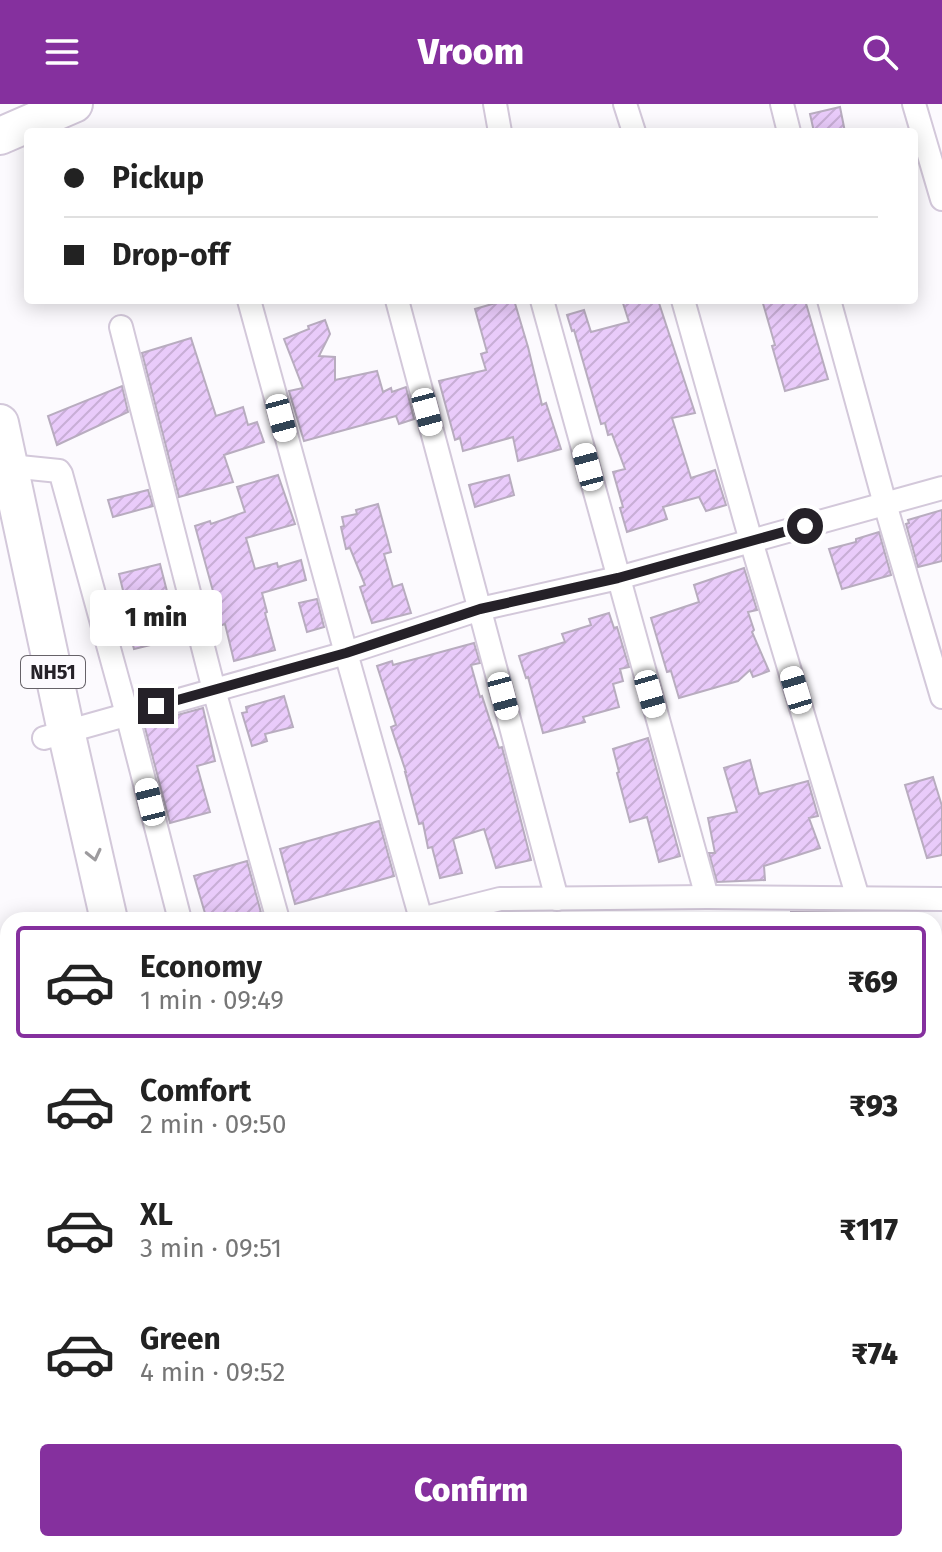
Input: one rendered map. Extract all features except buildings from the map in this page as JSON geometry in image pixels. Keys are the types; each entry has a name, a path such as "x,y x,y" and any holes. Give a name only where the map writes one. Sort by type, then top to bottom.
{"highway":[{"path":"0,136 74,104"},
{"name":"NH51","path":"0,423 16,487 82,912"},
{"name":"NH51","path":"55,734 107,912"}],"street":[{"path":"495,104 499,128"},
{"path":"625,104 633,128"},
{"path":"782,104 788,128"},
{"path":"914,104 942,199"},
{"path":"250,304 417,912"},
{"path":"398,304 557,899"},
{"path":"543,304 707,897"},
{"path":"684,304 751,541 858,898"},
{"path":"830,304 942,697"},
{"path":"121,327 214,690 276,912"},
{"path":"16,487 59,471 61,474 178,912"},
{"path":"55,734 346,653 480,609 618,578 942,488"},
{"path":"732,897 735,912"},
{"path":"447,912 500,899 858,898 931,906"}],"route":[{"path":"156,706 346,653 480,609 618,578 805,526"}]}
